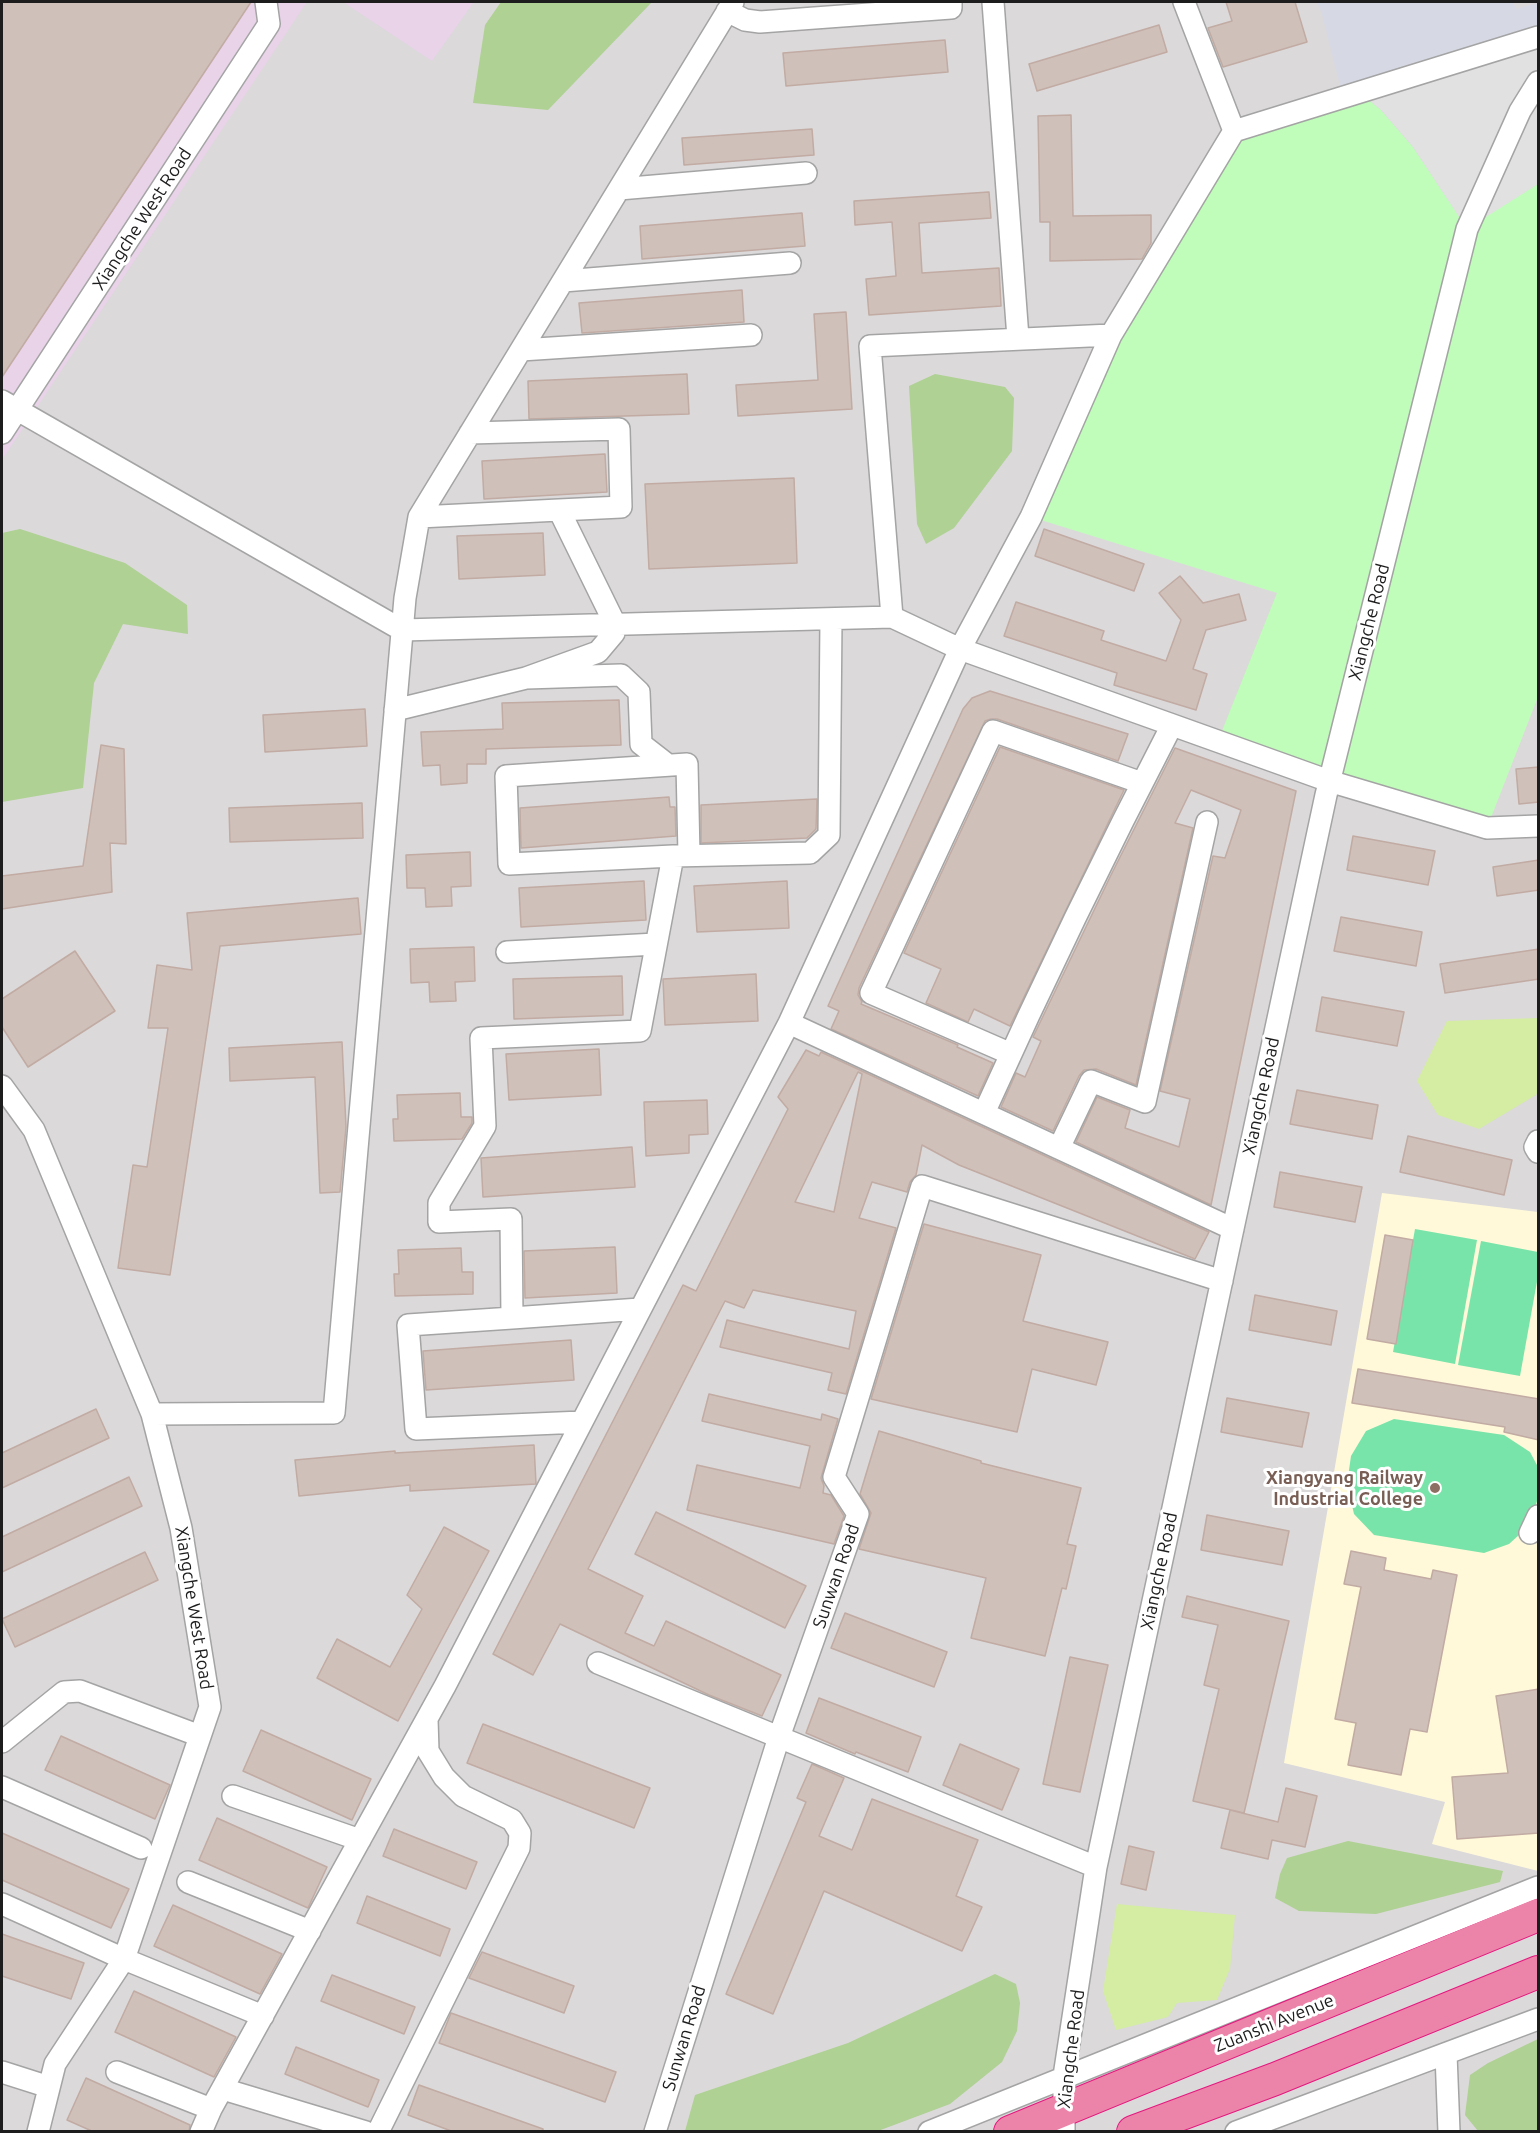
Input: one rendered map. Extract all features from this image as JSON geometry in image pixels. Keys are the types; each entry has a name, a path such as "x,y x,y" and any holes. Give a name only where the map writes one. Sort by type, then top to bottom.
{"highway":[{"name":"Zuanshi Avenue","path":"1010,2132 1063,2120 1539,1915"},
{"path":"1133,2132 1275,2079 1539,1971"}],"street":[{"name":"Xiangche West Road","path":"2,433 10,405 269,24 266,2"},
{"path":"152,1414 334,1413 405,598 419,517 730,6 745,20 760,22 951,8 951,2"},
{"path":"993,2 1018,338"},
{"path":"1184,2 1234,131"},
{"path":"201,2132 211,2109 427,1719 789,1023 960,649 1031,517 1111,335 1234,131 1539,37"},
{"name":"Xiangche Road","path":"1063,2120 1064,2076 1096,1867 1329,781 1467,229 1520,111 1539,82"},
{"path":"619,189 806,173"},
{"path":"563,281 790,263"},
{"path":"520,350 751,335"},
{"path":"892,617 870,346 1111,335"},
{"path":"10,405 402,630 892,617 960,649 1329,781 1487,828 1539,826"},
{"path":"419,517 621,507 619,429 470,433"},
{"path":"395,710 526,678 598,652 614,633 615,624 559,510"},
{"path":"512,1318 511,1219 439,1222 439,1203 485,1126 481,1038 640,1031 656,944 681,856 687,764 506,776 509,864 681,856 810,853 829,836 831,619"},
{"path":"526,678 621,675 639,692 641,744 668,765"},
{"path":"984,1113 1172,725"},
{"path":"1011,1054 872,993 993,731 1142,783"},
{"path":"1059,1148 1091,1081 1145,1102 1207,822"},
{"path":"507,952 656,944"},
{"path":"789,1023 1233,1229"},
{"name":"Xiangche West Road","path":"2,1086 33,1130 152,1414 182,1528 210,1707 124,1959 55,2064 38,2132"},
{"path":"1539,1140 1535,1147 1539,1152"},
{"name":"Sunwan Road","path":"655,2132 779,1737 858,1514 834,1477 922,1186 1222,1281"},
{"path":"582,1422 416,1429 408,1325 640,1310"},
{"path":"1539,1516 1530,1533 1539,1532"},
{"path":"598,1663 1096,1867"},
{"path":"2,1742 64,1692 80,1691 200,1736"},
{"path":"378,2132 519,1848 520,1833 512,1820 463,1796 444,1777 428,1751 427,1719"},
{"path":"2,1788 141,1848"},
{"path":"233,1796 360,1840"},
{"path":"188,1882 310,1931"},
{"path":"929,2132 1539,1887"},
{"path":"2,1904 124,1959 263,2016"},
{"path":"1240,2131 1539,2019"},
{"path":"1446,2054 1449,2132"},
{"path":"2,2072 49,2087"},
{"path":"117,2072 211,2109"},
{"path":"223,2089 366,2132"}],"shaded area":[{"path":"2,2 1538,2 1538,2131 2,2131"},
{"path":"2,2 307,2 2,460"},
{"path":"343,2 474,2 432,61"},
{"path":"1317,2 1513,2 1516,9 1538,3 1538,37 1343,97"},
{"path":"1538,37 1538,184 1467,229 1413,147 1381,110 1359,92"},
{"name":"Xiangyang Railway Industrial College","path":"1382,1193 1538,1212 1538,1871 1432,1844 1445,1802 1284,1763"}],"green space":[{"path":"501,2 652,2 548,110 473,103 485,25"},
{"path":"1359,92 1381,110 1413,147 1467,228 1538,184 1538,697 1487,828 1218,741 1277,593 1031,517 1111,335 1234,131"},
{"path":"935,374 1005,387 1014,398 1012,451 954,528 926,544 917,524 909,386"},
{"path":"20,529 125,563 187,605 188,634 123,624 94,683 83,788 2,802 2,533"},
{"path":"1538,1018 1538,1091 1536,1095 1479,1129 1438,1115 1417,1081 1447,1021"},
{"path":"1415,1229 1477,1240 1455,1364 1393,1352"},
{"path":"1481,1241 1538,1252 1538,1276 1520,1376 1458,1365"},
{"path":"1394,1419 1504,1435 1530,1452 1538,1467 1537,1501 1530,1525 1509,1544 1484,1553 1374,1535 1354,1514 1347,1484 1351,1456 1366,1431"},
{"path":"1348,1841 1503,1871 1500,1882 1376,1914 1299,1911 1275,1898 1280,1874 1287,1858"},
{"path":"1117,1904 1235,1915 1230,1969 1217,2000 1177,2003 1168,2017 1116,2030 1103,1991"},
{"path":"995,1974 1016,1984 1020,2003 1017,2031 1002,2062 950,2104 878,2131 685,2131 695,2095 848,2043"},
{"path":"1538,2039 1538,2131 1478,2131 1465,2115 1470,2075 1488,2063"}],"building":[{"path":"2,2 251,2 2,377"},
{"path":"1226,2 1295,2 1307,42 1223,67 1208,28 1232,21"},
{"path":"1159,25 1167,52 1037,91 1029,64"},
{"path":"945,40 948,72 786,86 783,53"},
{"path":"1071,115 1073,216 1151,215 1151,243 1142,259 1050,261 1050,222 1040,222 1038,116"},
{"path":"812,129 814,155 684,165 682,138"},
{"path":"989,192 991,218 919,223 922,273 999,268 1001,306 869,315 866,279 896,276 892,222 855,225 854,201"},
{"path":"802,213 805,246 642,259 640,226"},
{"path":"742,290 744,322 582,333 579,303"},
{"path":"846,312 852,409 738,416 736,385 818,380 814,314"},
{"path":"687,374 689,414 529,419 528,381"},
{"path":"605,454 607,492 484,499 482,461"},
{"path":"794,478 797,563 649,569 645,484"},
{"path":"1044,529 1144,564 1134,591 1035,556"},
{"path":"543,533 545,575 459,579 457,536"},
{"path":"1180,576 1203,603 1239,594 1246,620 1206,630 1193,669 1207,674 1196,710 1114,685 1117,673 1004,636 1016,602 1104,631 1101,640 1166,661 1181,620 1159,593"},
{"path":"990,691 1128,734 1118,761 997,719 985,721 859,988 858,995 861,1004 958,1045 957,1047 993,1063 978,1096 831,1029 839,1011 828,1006 963,709 972,698"},
{"path":"619,700 621,745 486,749 486,764 467,764 467,783 441,785 440,765 423,766 421,732 503,729 502,703"},
{"path":"365,709 367,746 265,752 263,715"},
{"path":"101,745 124,749 126,844 110,843 112,892 2,909 2,876 83,866"},
{"path":"1000,747 1124,790 1010,1026 974,1009 968,1022 926,1003 941,969 904,953"},
{"path":"1175,748 1296,791 1211,1205 1076,1142 1097,1097 1130,1110 1125,1128 1179,1147 1190,1099 1160,1091 1213,856 1225,858 1241,810 1191,790 1175,823 1193,828 1136,1085 1096,1069 1084,1070 1053,1131 1001,1107 1016,1073 1025,1077 1041,1041 1033,1037"},
{"path":"1539,767 1539,802 1519,804 1516,769"},
{"path":"669,797 670,807 675,807 676,836 521,848 520,808"},
{"path":"817,799 816,829 807,838 701,843 701,805"},
{"path":"362,803 363,838 230,842 229,808"},
{"path":"1353,836 1435,851 1428,885 1347,870"},
{"path":"470,852 471,886 451,887 452,906 426,907 425,888 407,888 406,855"},
{"path":"1539,860 1539,890 1497,896 1493,867"},
{"path":"644,881 646,920 521,927 519,888"},
{"path":"787,881 789,928 697,932 694,886"},
{"path":"358,898 361,934 220,946 170,1275 118,1268 133,1165 147,1167 168,1028 148,1028 157,965 192,970 187,913"},
{"path":"1341,917 1422,932 1416,966 1334,951"},
{"path":"474,947 475,981 455,982 456,1001 430,1002 429,982 411,983 410,949"},
{"path":"1539,949 1539,979 1445,993 1440,964"},
{"path":"75,951 115,1011 28,1067 2,1027 2,999"},
{"path":"756,974 758,1021 665,1025 663,979"},
{"path":"622,976 623,1015 514,1019 513,979"},
{"path":"1322,997 1404,1012 1397,1046 1316,1031"},
{"path":"342,1042 346,1127 340,1192 320,1193 315,1077 230,1081 229,1048"},
{"path":"599,1049 601,1095 509,1100 506,1054"},
{"path":"806,1050 819,1056 821,1052 1209,1232 1195,1259 959,1165 922,1145 916,1175 910,1182 907,1192 872,1182 859,1218 896,1228 846,1394 828,1390 832,1373 720,1347 727,1320 849,1349 856,1311 753,1290 744,1308 725,1301 588,1569 643,1596 625,1633 654,1646 666,1621 781,1675 762,1716 709,1695 560,1624 533,1675 493,1654 683,1285 696,1291 788,1109 778,1097","holes":["858,1072 862,1074 834,1212 795,1202"]},
{"path":"1297,1090 1378,1105 1372,1139 1290,1124"},
{"path":"460,1093 461,1117 472,1117 472,1123 462,1139 394,1141 393,1119 398,1119 397,1095"},
{"path":"707,1100 708,1134 689,1135 689,1153 646,1156 644,1102"},
{"path":"1408,1136 1512,1160 1504,1195 1400,1172"},
{"path":"632,1147 635,1187 483,1197 481,1158"},
{"path":"1280,1172 1362,1187 1355,1222 1274,1207"},
{"path":"924,1224 1041,1255 1023,1321 1108,1342 1096,1385 1032,1369 1017,1432 871,1399"},
{"path":"1385,1235 1413,1240 1396,1344 1367,1339"},
{"path":"615,1247 617,1293 525,1298 524,1251"},
{"path":"461,1248 462,1272 473,1272 473,1294 395,1296 394,1274 399,1274 398,1250"},
{"path":"1255,1295 1337,1311 1331,1345 1249,1330"},
{"path":"571,1340 574,1380 426,1390 423,1351"},
{"path":"1358,1369 1539,1399 1539,1440 1504,1432 1505,1427 1352,1403"},
{"path":"709,1394 821,1420 822,1414 838,1419 821,1478 824,1486 823,1493 831,1495 844,1516 834,1544 687,1510 697,1465 800,1488 810,1446 702,1421"},
{"path":"1227,1398 1309,1413 1302,1447 1221,1432"},
{"path":"96,1409 109,1438 2,1488 2,1453"},
{"path":"879,1431 981,1461 981,1463 1081,1488 1067,1544 1076,1546 1066,1589 1062,1588 1045,1656 971,1638 986,1578 859,1549 871,1513 860,1494"},
{"path":"534,1445 536,1484 410,1491 410,1485 299,1496 295,1460 395,1451 395,1453"},
{"path":"129,1477 142,1506 2,1572 2,1537"},
{"path":"656,1512 806,1586 785,1628 635,1554"},
{"path":"1207,1515 1289,1531 1282,1565 1201,1550"},
{"path":"444,1527 489,1551 398,1721 317,1678 337,1639 390,1667 422,1609 407,1595"},
{"path":"1351,1551 1386,1558 1384,1570 1431,1579 1433,1570 1457,1575 1427,1732 1410,1729 1401,1775 1348,1765 1356,1723 1335,1719 1361,1587 1344,1584"},
{"path":"145,1552 158,1580 15,1647 2,1619"},
{"path":"1187,1596 1289,1621 1244,1813 1193,1801 1219,1689 1204,1685 1218,1625 1182,1617"},
{"path":"845,1613 947,1652 934,1687 831,1648"},
{"path":"1070,1657 1108,1665 1080,1792 1043,1784"},
{"path":"1539,1689 1539,1833 1457,1839 1452,1777 1508,1773 1496,1696"},
{"path":"819,1698 921,1737 908,1772 856,1752 855,1754 806,1733"},
{"path":"483,1724 650,1788 634,1828 467,1763"},
{"path":"261,1730 371,1779 352,1820 243,1771"},
{"path":"61,1736 170,1785 155,1819 45,1770"},
{"path":"960,1744 1019,1769 1002,1810 943,1785"},
{"path":"812,1764 844,1778 819,1836 852,1850 872,1799 978,1840 956,1896 982,1907 962,1951 824,1891 773,2014 726,1994 806,1802 797,1798"},
{"path":"1286,1788 1317,1796 1305,1847 1272,1840 1268,1859 1221,1848 1230,1810 1278,1822"},
{"path":"217,1818 327,1867 308,1908 199,1860"},
{"path":"394,1829 477,1862 466,1889 383,1856"},
{"path":"2,1833 129,1889 111,1928 2,1880"},
{"path":"1129,1846 1154,1852 1146,1890 1121,1884"},
{"path":"367,1896 450,1929 440,1956 357,1923"},
{"path":"173,1905 282,1954 260,1994 154,1946"},
{"path":"2,1934 84,1963 71,1999 2,1976"},
{"path":"482,1952 574,1986 564,2013 469,1978"},
{"path":"332,1975 415,2007 404,2034 321,2001"},
{"path":"134,1991 236,2037 214,2077 115,2032"},
{"path":"451,2013 616,2072 605,2102 439,2043"},
{"path":"296,2047 379,2080 368,2107 285,2074"},
{"path":"86,2078 190,2125 189,2132 94,2132 67,2120"},
{"path":"419,2085 543,2129 543,2132 454,2132 408,2115"}],"place":[{"name":"Xiangyang Railway Industrial College","path":"1435,1488"}]}
